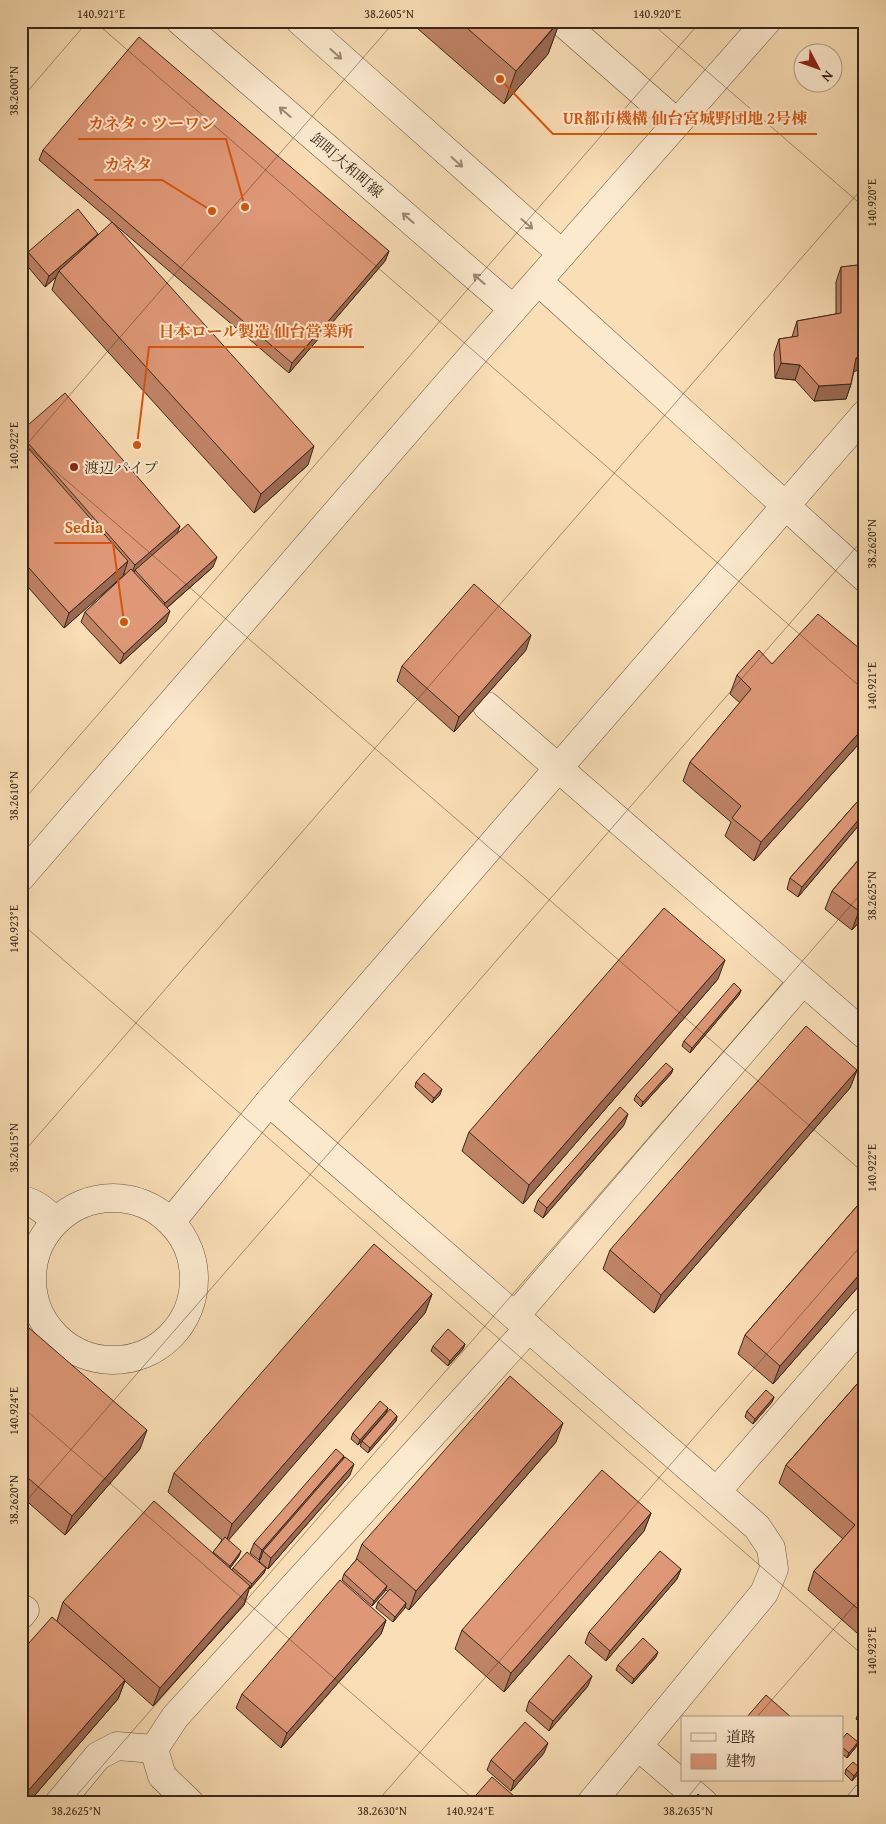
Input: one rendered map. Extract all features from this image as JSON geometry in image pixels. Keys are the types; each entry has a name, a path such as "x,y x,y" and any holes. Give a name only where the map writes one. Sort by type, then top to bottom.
{"street":[{"name":"卸町大和町線","path":"180,21 513,309"},
{"path":"300,21 562,254"},
{"path":"561,21 677,123"},
{"path":"21,877 538,280 766,21"},
{"path":"538,280 865,578"},
{"path":"171,1222 268,1102 865,414"},
{"path":"487,706 865,1035"},
{"path":"190,1803 162,1776 154,1749 175,1716 522,1322 803,981"},
{"path":"268,1102 757,1526 771,1548 774,1569 764,1593 591,1803"},
{"path":"101,1199 126,1199 150,1207 171,1222 187,1244 194,1270 192,1298 182,1323 163,1343 139,1356 112,1361 86,1356 62,1343 44,1322 34,1297 32,1270 40,1244 56,1221 77,1207 101,1199"},
{"path":"21,1200 40,1208 56,1221"},
{"path":"717,1491 865,1321"},
{"path":"59,1803 98,1756 117,1746 154,1749"},
{"path":"639,1747 704,1803"},
{"path":"860,1803 865,1797"}],"building":[{"path":"459,21 559,21 516,71"},
{"path":"139,37 389,251 292,363 43,150"},
{"path":"78,209 98,234 49,276 28,252"},
{"path":"112,222 314,446 261,494 59,271"},
{"path":"865,264 865,354 856,358 851,384 819,386 800,365 781,363 779,339 798,336 797,321 841,313 841,267"},
{"path":"65,393 180,526 135,565 21,435 21,431"},
{"path":"21,440 128,561 69,613 21,559"},
{"path":"188,524 217,557 165,603 135,570"},
{"path":"131,569 170,611 124,654 85,612"},
{"path":"474,584 531,635 459,717 402,666"},
{"path":"818,614 865,653 865,726 761,842 732,818 741,806 690,762 751,689 737,675 759,650 772,664"},
{"path":"865,793 865,812 802,887 790,878"},
{"path":"865,852 865,905 859,911 832,891"},
{"path":"664,908 725,960 529,1185 469,1132"},
{"path":"734,983 741,990 692,1048 684,1041"},
{"path":"806,1026 857,1070 661,1295 610,1250"},
{"path":"666,1063 673,1069 643,1102 636,1095"},
{"path":"424,1073 442,1089 434,1098 416,1082"},
{"path":"620,1107 628,1114 547,1208 538,1200"},
{"path":"865,1197 865,1268 780,1366 745,1335"},
{"path":"374,1244 432,1294 232,1524 174,1473"},
{"path":"21,1321 147,1430 72,1516 21,1472"},
{"path":"448,1329 465,1344 450,1361 433,1346"},
{"path":"865,1375 865,1615 814,1571 855,1525 786,1465"},
{"path":"510,1376 563,1423 416,1591 362,1544"},
{"path":"766,1390 774,1397 755,1419 747,1411"},
{"path":"380,1401 388,1408 360,1440 353,1433"},
{"path":"390,1409 397,1416 370,1448 362,1441"},
{"path":"336,1449 344,1456 262,1550 254,1543"},
{"path":"345,1457 354,1464 271,1558 263,1551"},
{"path":"602,1470 651,1513 511,1673 462,1630"},
{"path":"154,1501 250,1586 160,1688 63,1602"},
{"path":"225,1537 241,1551 230,1566 213,1552"},
{"path":"660,1551 681,1569 610,1651 589,1632"},
{"path":"247,1552 266,1568 252,1584 233,1568"},
{"path":"357,1559 387,1586 374,1601 344,1574"},
{"path":"340,1580 386,1620 287,1733 242,1694"},
{"path":"390,1589 406,1603 395,1617 378,1602"},
{"path":"52,1617 125,1680 27,1792 21,1787 21,1652"},
{"path":"643,1638 658,1652 634,1679 618,1665"},
{"path":"569,1655 592,1676 553,1721 529,1701"},
{"path":"766,1695 790,1716 748,1716"},
{"path":"865,1706 865,1720 858,1714"},
{"path":"525,1722 548,1743 514,1781 491,1760"},
{"path":"847,1733 858,1742 849,1753 844,1749 844,1737"},
{"path":"853,1762 860,1768 854,1776 846,1769"},
{"path":"492,1777 522,1803 469,1803"},
{"path":"698,1794 708,1803 690,1803"}],"place":[{"name":"UR都市機構 仙台宮城野団地 2号棟","path":"500,79"},
{"name":"カネタ・ツーワン","path":"245,207"},
{"name":"カネタ","path":"212,211"},
{"name":"日本ロール製造 仙台営業所","path":"137,445"},
{"name":"渡辺パイプ","path":"74,467"},
{"name":"Sedia","path":"124,622"}]}
